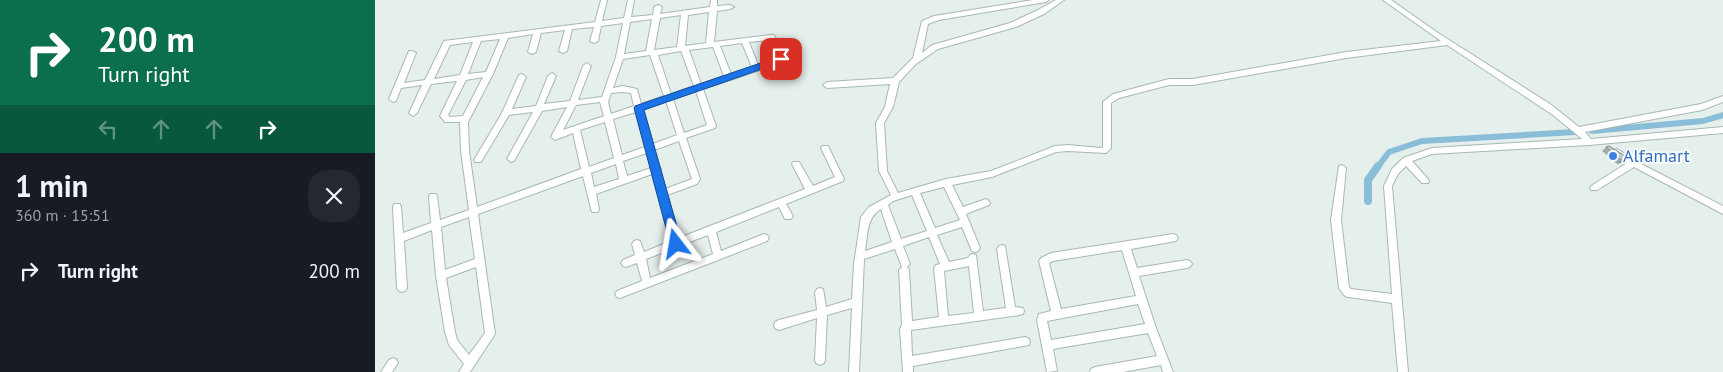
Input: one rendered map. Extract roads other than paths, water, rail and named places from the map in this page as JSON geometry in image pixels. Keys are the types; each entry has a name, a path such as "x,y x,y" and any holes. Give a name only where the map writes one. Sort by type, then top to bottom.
{"street":[{"path":"593,41 604,0"},
{"path":"624,180 607,118 606,95 620,57 631,0"},
{"path":"714,0 712,44 728,78"},
{"path":"915,62 919,54 923,28 925,23 931,20 1046,0"},
{"path":"897,197 883,171 880,128 882,117 889,107 895,82 915,62 935,47 1013,25 1061,0"},
{"path":"1385,0 1447,43 1540,102 1579,130 1589,142"},
{"path":"658,7 652,52 669,98 695,181 663,193"},
{"path":"413,113 447,43 730,7"},
{"path":"400,238 712,126 683,48 685,12"},
{"path":"563,51 569,27"},
{"path":"532,52 538,31"},
{"path":"433,196 441,276 450,332 453,342 467,368 490,334 465,151 465,119 489,74 505,36"},
{"path":"587,66 573,103 555,137 778,61 782,57 771,36 620,57"},
{"path":"465,119 452,121 444,118 478,39"},
{"path":"744,40 756,68"},
{"path":"854,372 861,256 866,217 872,210 883,203 946,182 992,174 1061,148 1106,150 1107,102 1116,96 1169,82 1193,82 1346,55 1447,43"},
{"path":"393,99 412,52"},
{"path":"398,86 489,74"},
{"path":"511,159 539,108 552,76"},
{"path":"478,160 506,112 522,77"},
{"path":"827,85 895,82"},
{"path":"506,112 573,103 630,89 634,91 657,169 676,244"},
{"path":"1579,130 1702,107 1723,99"},
{"path":"576,129 595,209"},
{"path":"1403,372 1388,186 1392,174 1399,165 1432,151 1589,142 1723,130"},
{"path":"1601,140 1633,163 1723,210"},
{"path":"627,263 840,179 825,148"},
{"path":"1407,160 1425,181"},
{"path":"1594,188 1633,163"},
{"path":"796,164 811,191"},
{"path":"1342,168 1336,220 1344,288 1348,293 1396,299"},
{"path":"591,192 657,169"},
{"path":"946,182 965,222 974,256 979,317"},
{"path":"915,191 944,262"},
{"path":"781,203 788,216"},
{"path":"883,203 905,267 907,367 1025,342"},
{"path":"960,212 986,203"},
{"path":"397,207 401,288"},
{"path":"861,256 965,222"},
{"path":"711,230 719,257"},
{"path":"620,294 764,238"},
{"path":"1057,314 1044,261 1051,257 1173,238"},
{"path":"637,244 647,284"},
{"path":"1125,246 1151,328 1168,372"},
{"path":"907,328 1015,312 1002,249"},
{"path":"944,322 939,268 974,256"},
{"path":"441,276 479,262"},
{"path":"1133,273 1187,264"},
{"path":"820,292 822,312 820,360"},
{"path":"1054,372 1042,320 1046,316 1142,299"},
{"path":"779,325 859,302"},
{"path":"1047,345 1151,328"},
{"path":"1095,372 1164,360"},
{"path":"386,372 393,363"}],"waterway":[{"path":"1592,131 1703,121 1723,115"},
{"path":"1377,168 1389,152 1422,141 1575,132"},
{"path":"1368,201 1368,180 1378,166"}],"place":[{"name":"Alfamart","path":"1613,156"}]}
